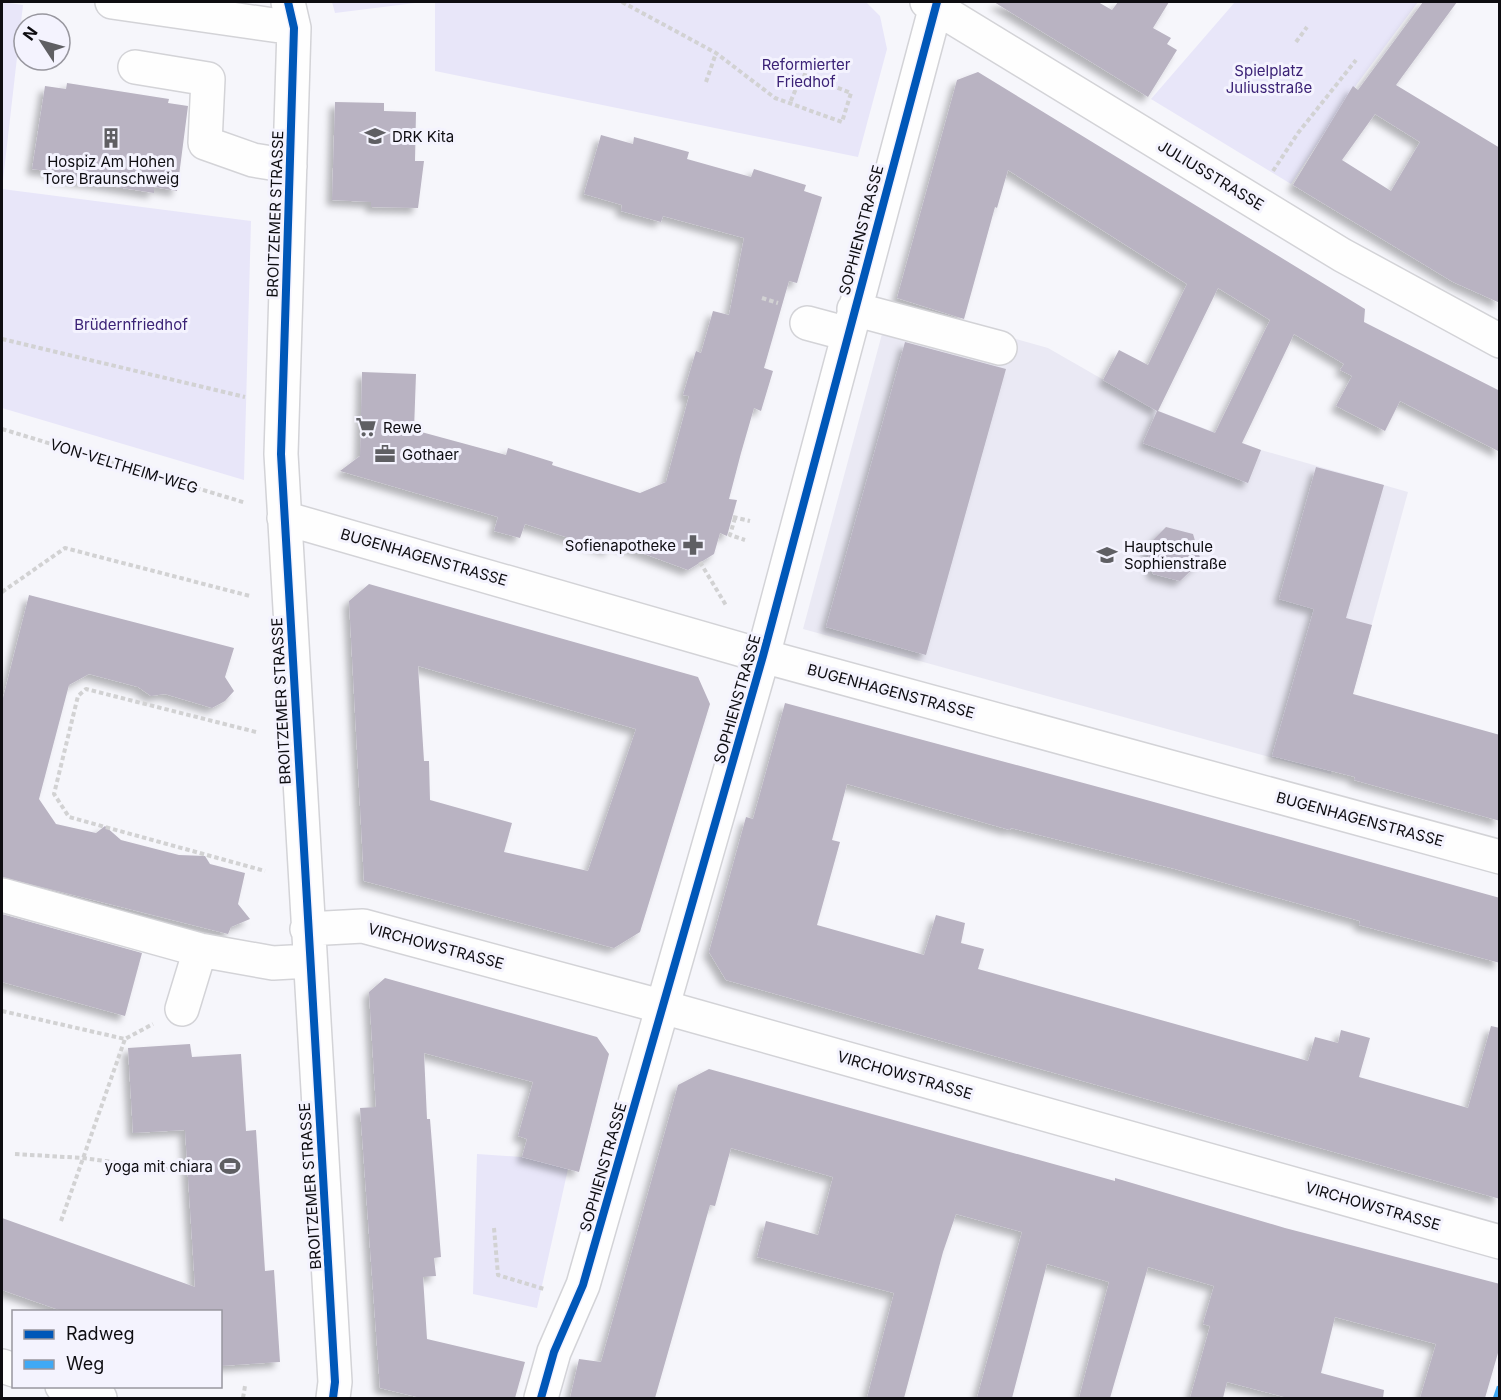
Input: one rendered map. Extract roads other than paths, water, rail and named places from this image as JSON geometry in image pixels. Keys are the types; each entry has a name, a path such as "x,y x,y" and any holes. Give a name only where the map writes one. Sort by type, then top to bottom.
{"street":[{"path":"112,2 291,15"},
{"name":"SOPHIENSTRASSE","path":"541,1398 554,1352 582,1285 764,656 933,3"},
{"name":"JULIUSSTRASSE","path":"933,3 1342,255 1500,341"},
{"name":"BROITZEMER STRASSE","path":"291,15 290,166 281,454 307,929 335,1372 333,1398"},
{"path":"135,67 208,79 205,143 253,160 290,166"},
{"path":"807,323 851,321 1000,348"},
{"name":"BUGENHAGENSTRASSE","path":"284,518 764,656 1500,857"},
{"path":"2,895 200,950 273,963 309,961"},
{"name":"VIRCHOWSTRASSE","path":"307,929 363,926 663,1007 1500,1242"},
{"path":"182,1009 200,950"},
{"path":"68,1388 100,1398"}],"place":[{"name":"DRK Kita","path":"375,136"},
{"name":"Hospiz Am Hohen Tore Braunschweig","path":"111,138"},
{"name":"Rewe","path":"366,427"},
{"name":"Gothaer","path":"385,454"},
{"name":"Sofienapotheke","path":"693,545"},
{"name":"Hauptschule Sophienstraße","path":"1107,555"},
{"name":"yoga mit chiara","path":"230,1166"}],"park label":[{"name":"Reformierter Friedhof","path":"806,72"},
{"name":"Spielplatz Juliusstraße","path":"1269,78"},
{"name":"Brüdernfriedhof","path":"131,324"}]}
